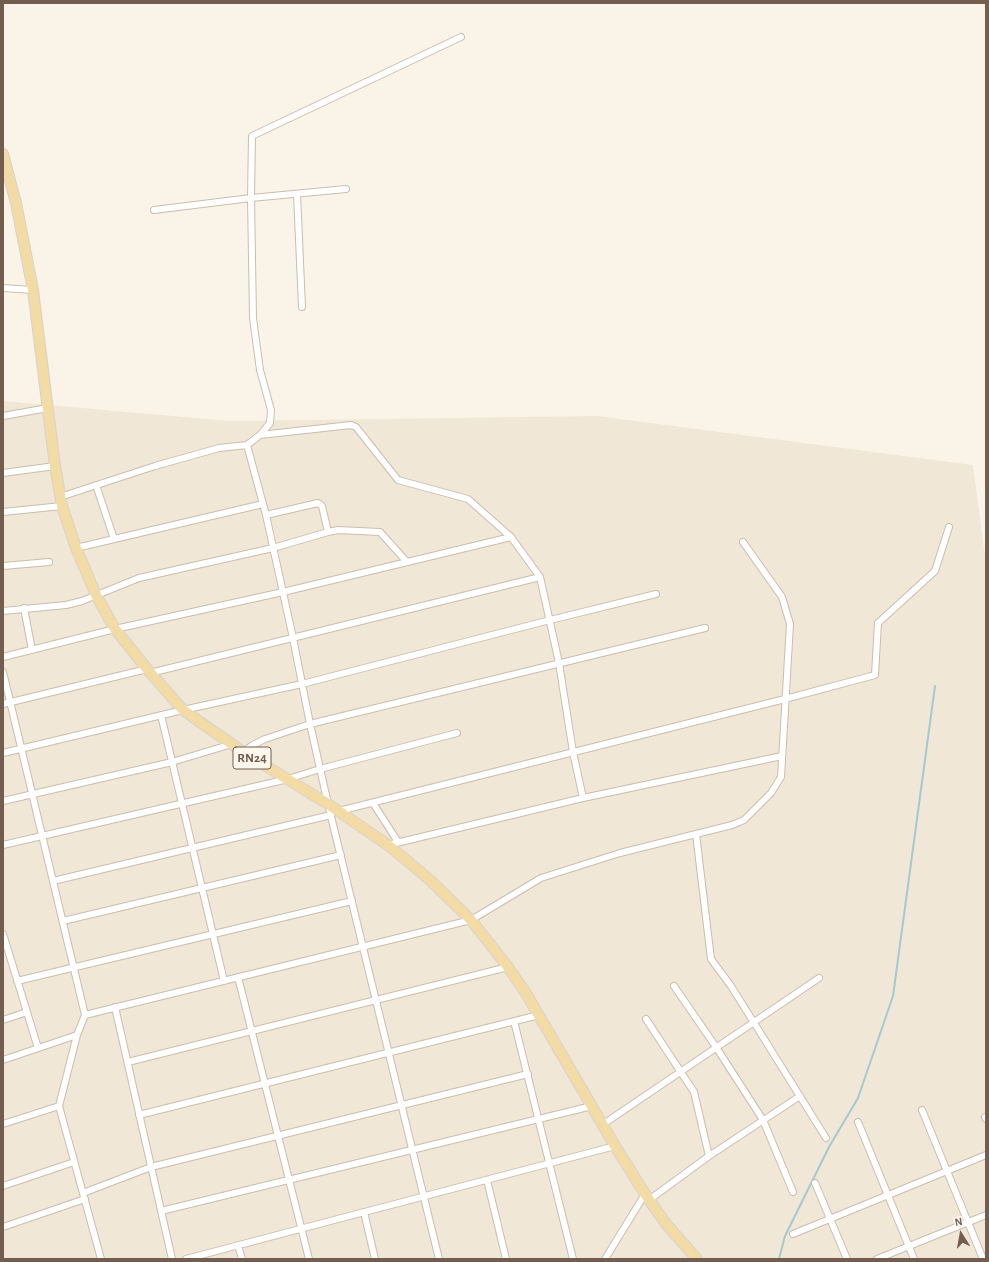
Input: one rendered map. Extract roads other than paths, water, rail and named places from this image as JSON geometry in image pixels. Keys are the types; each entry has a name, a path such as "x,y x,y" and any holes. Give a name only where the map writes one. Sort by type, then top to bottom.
{"main road":[{"name":"RN24","path":"3,154 16,203 33,290 55,466 61,502 76,548 96,595 116,630 149,671 184,710 243,752 328,804 335,813 388,845 430,880 471,920 508,967 527,995 602,1125 647,1197 666,1224 697,1259"}],"street":[{"path":"3,512 61,502 96,485 155,466 219,448 247,445 260,435 270,423 271,410 260,370 253,318 251,198 252,136 461,37"},
{"path":"154,210 251,198 346,189"},
{"path":"297,194 302,307"},
{"path":"3,288 33,290"},
{"path":"3,416 48,408"},
{"path":"260,435 351,425 356,427 398,480 468,499 511,537 540,577 559,663 573,752 583,798"},
{"path":"247,445 266,515 328,804"},
{"path":"3,473 55,466"},
{"path":"96,485 114,540"},
{"path":"266,515 318,503 322,506 328,532"},
{"path":"76,548 263,504"},
{"path":"53,881 335,813 875,675 878,623 935,571 949,527"},
{"path":"3,611 66,605 82,601 139,578 273,548 338,530 380,532 407,562"},
{"path":"3,657 511,537"},
{"path":"85,1015 471,920 541,878 620,853 732,825 744,820 772,793 781,777 790,624 782,597 743,542"},
{"path":"3,566 49,562"},
{"path":"3,704 293,638 540,577"},
{"path":"3,753 161,715 302,684 656,594"},
{"path":"24,608 32,650"},
{"path":"243,752 265,739 310,724 705,628"},
{"path":"3,672 85,1015 76,1035 59,1106 101,1259"},
{"path":"161,715 224,981"},
{"path":"3,845 288,779 320,769 457,733"},
{"path":"3,802 172,762 232,744"},
{"path":"388,845 583,798 782,756"},
{"path":"373,803 398,842"},
{"path":"335,813 341,855 439,1259"},
{"path":"696,834 711,959 731,986 826,1138"},
{"path":"63,921 341,855"},
{"path":"17,981 352,901"},
{"path":"3,934 38,1048"},
{"path":"128,1062 508,967"},
{"path":"238,977 309,1259"},
{"path":"602,1125 819,978"},
{"path":"674,986 716,1047 762,1120 793,1192"},
{"path":"115,1007 172,1259"},
{"path":"3,1020 27,1012"},
{"path":"139,1115 539,1014"},
{"path":"646,1019 694,1092 709,1156"},
{"path":"514,1021 573,1259"},
{"path":"3,1060 76,1035"},
{"path":"3,1227 84,1196 151,1167 528,1074"},
{"path":"605,1259 647,1197 800,1096"},
{"path":"3,1124 59,1106"},
{"path":"161,1211 592,1106"},
{"path":"922,1110 983,1259"},
{"path":"858,1122 914,1259"},
{"path":"186,1259 615,1146"},
{"path":"793,1234 986,1155"},
{"path":"3,1186 74,1162"},
{"path":"487,1180 506,1259"},
{"path":"816,1183 847,1259"},
{"path":"364,1212 375,1259"},
{"path":"877,1259 986,1215"},
{"path":"238,1245 242,1259"}],"waterway":[{"path":"779,1259 785,1236 829,1147 858,1098 893,996 935,686"}]}
